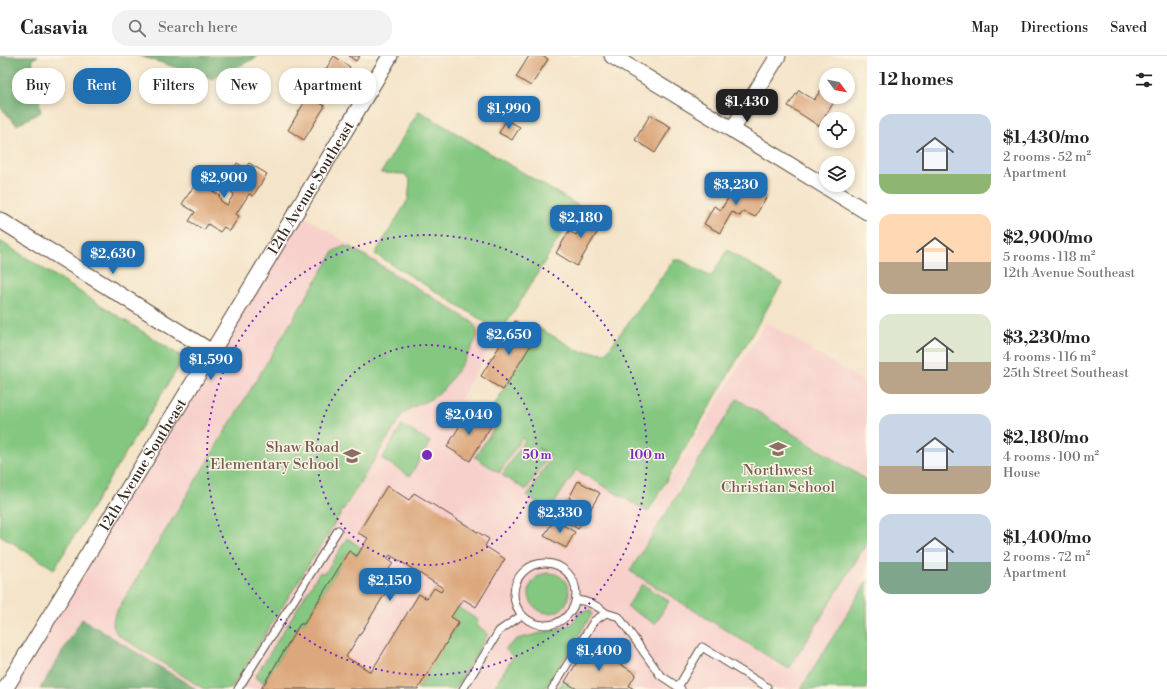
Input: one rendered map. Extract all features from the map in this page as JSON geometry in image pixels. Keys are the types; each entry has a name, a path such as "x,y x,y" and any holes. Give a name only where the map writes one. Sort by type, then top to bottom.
{"street":[{"name":"12th Avenue Southeast","path":"5,689 212,352 390,56"},
{"path":"612,56 867,212"},
{"path":"732,130 778,56"},
{"path":"0,220 212,352"}],"lane":[{"path":"238,689 338,530"},
{"path":"546,562 556,564 571,576 575,585 576,600 570,613 562,620 552,624 541,625 531,622 522,615 514,596 515,585 520,575 528,568 536,564 546,562"},
{"path":"576,600 583,600 598,606 606,613 618,617 660,675 680,688 702,647 767,687 766,689"},
{"path":"552,689 594,621 606,613"},
{"path":"463,689 500,631 522,615"}],"shaded area":[{"name":"Shaw Road Elementary School","path":"297,212 497,334 461,398 649,514 766,322 867,384 867,581 801,689 5,689"}],"green space":[{"path":"0,56 38,56 32,59 34,68 12,68 12,104 40,104 41,112 17,125 0,107"},
{"path":"140,56 257,56 256,58 235,68 216,68 216,77 212,79 208,78 208,68 178,68"},
{"path":"419,111 579,206 501,332 375,254 408,200 410,181 405,174 381,173"},
{"path":"0,241 184,358 54,569 0,535"},
{"path":"344,246 352,248 472,322 476,328 477,336 461,365 440,393 403,414 231,689 204,689 118,635 113,626 114,618 334,251"},
{"path":"727,250 782,283 648,512 576,470 550,510 527,496 552,456 537,447 549,455 526,490 502,475 525,440 522,438 499,473 475,457 497,424 487,418 539,328 579,351 606,353 674,260 681,260 711,277"},
{"path":"737,399 867,480 867,543 789,669 630,571"},
{"path":"402,425 430,442 410,476 382,459"},
{"path":"347,538 362,548 357,556 349,551 304,624 300,624 264,683 255,677 319,573 326,572"},
{"path":"553,573 560,576 566,582 569,593 568,601 560,610 553,613 545,613 538,610 530,601 529,589 532,582 541,574"},
{"path":"867,581 867,689 801,689"},
{"path":"642,584 669,601 655,624 627,607"},
{"path":"457,607 478,620 476,625 487,632 487,636 455,689 418,689 459,622 451,617"},
{"path":"589,610 592,614 545,689 493,689 513,657 505,649 517,639 562,628 572,623 580,612"},
{"path":"82,619 196,689 40,689"},
{"path":"564,680 579,689 558,689"}],"building":[{"path":"334,56 350,67 349,68 326,68"},
{"path":"349,56 360,56 356,61"},
{"path":"529,56 542,56 548,59 531,86 516,77"},
{"path":"799,90 814,100 819,92 819,104 833,104 828,112 819,112 819,126 788,106"},
{"path":"303,104 322,104 325,106 304,140 288,130"},
{"path":"650,115 671,127 655,153 635,140"},
{"path":"506,120 520,127 512,140 499,133"},
{"path":"237,163 245,168 249,163 267,174 253,196 249,194 236,214 239,216 230,231 224,227 220,232 208,224 204,230 189,221 195,212 182,204 194,186 197,188 200,183 219,195 221,201 227,205 234,194 231,192 236,183 228,178"},
{"path":"739,180 767,196 755,217 743,211 740,216 732,212 720,233 704,224 714,206 721,210"},
{"path":"592,209 606,218 577,266 556,253 569,231 576,235"},
{"path":"515,321 537,335 503,390 481,376"},
{"path":"468,412 491,426 470,461 447,447"},
{"path":"578,481 600,493 590,510 569,498"},
{"path":"387,486 409,500 414,493 489,539 485,546 505,559 476,607 463,599 451,617 459,622 418,689 261,689 300,624 304,624 349,551 357,556 368,538 358,533","holes":["390,555 443,588 441,592 434,588 427,599 419,594 371,672 346,657 394,579 386,574 393,563 387,559"]},
{"path":"566,500 588,513 578,529 557,516"},
{"path":"554,520 575,532 566,548 544,536"},
{"path":"588,644 636,674 629,686 634,689 577,689 565,682"}],"place":[{"name":"Northwest Christian School","path":"778,449"},
{"name":"Shaw Road Elementary School","path":"352,456"}]}
